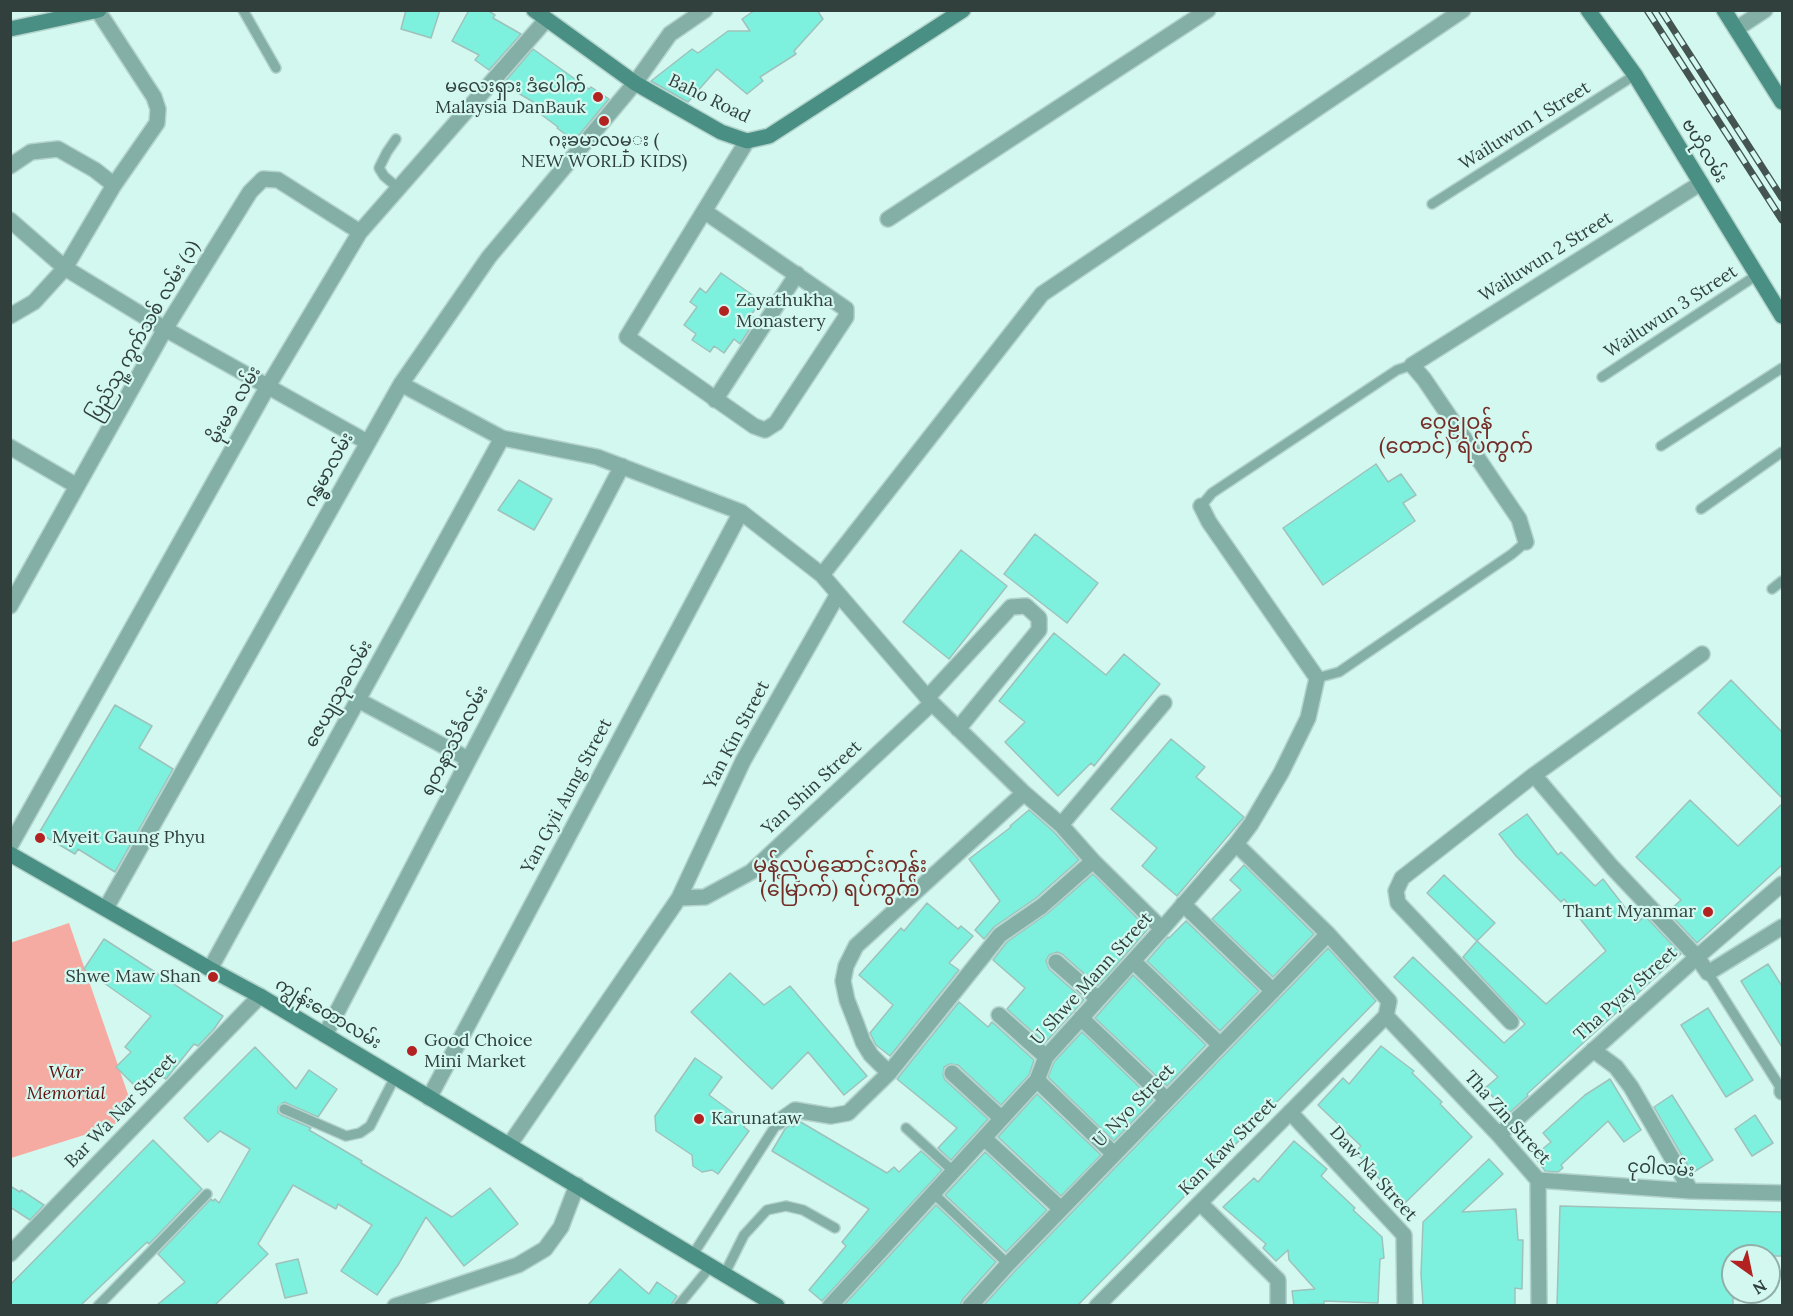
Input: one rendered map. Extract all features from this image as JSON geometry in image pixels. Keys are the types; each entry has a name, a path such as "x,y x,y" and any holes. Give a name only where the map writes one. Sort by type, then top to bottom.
{"street":[{"name":"Baho Road","path":"534,10 635,83 721,132 747,141 768,136 963,10"},
{"name":"ဂန္ဓမာလမ်း","path":"106,908 401,384 489,257 635,83 669,34 705,10"},
{"path":"888,219 1208,10"},
{"path":"822,574 1042,294 1463,10"},
{"name":"ဗဟိုလမ်း","path":"1588,10 1635,75 1782,316"},
{"path":"1724,10 1782,102"},
{"path":"1736,30 1765,10"},
{"path":"10,29 99,11 154,97 158,109 157,123 114,185 65,268 34,302 10,316"},
{"name":"မိုးမခ လမ်း","path":"10,846 268,386 360,232 546,20"},
{"path":"704,211 846,309 846,316 776,423 765,430 754,426 627,338 704,211 747,141"},
{"path":"10,166 31,152 58,149 95,170 114,185"},
{"name":"ပြည်သူ့ ကွက်သစ် လမ်း (၁)","path":"10,606 165,329 250,192 263,179 278,180 360,232"},
{"name":"Wailuwun 2 Street","path":"1412,365 1701,183"},
{"path":"10,220 65,268 165,329 367,442"},
{"path":"715,399 797,274"},
{"path":"1412,365 1424,379 1519,519 1526,542"},
{"path":"401,384 502,438 597,457 741,513 822,574 929,700 1024,793 1061,825 1092,861 1162,929"},
{"name":"ဇေယျသုခလမ်း","path":"210,969 502,438"},
{"path":"10,447 77,486"},
{"name":"ရတနာသိင်္ခလမ်း","path":"325,1035 622,466"},
{"path":"1201,506 1209,522 1317,678"},
{"name":"Yan Gyii Aung Street","path":"429,1098 741,513"},
{"name":"Yan Kin Street","path":"510,1144 679,898 743,761 838,594"},
{"name":"Yan Shin Street","path":"679,898 705,897 751,872 929,700 1011,607 1026,606 1039,618 1039,630 958,729"},
{"path":"1511,1022 1398,903 1395,891 1402,878 1534,775 1702,654"},
{"name":"U Shwe Mann Street","path":"830,1305 1037,1080 1046,1057 1236,844 1275,784 1308,718 1317,678"},
{"path":"358,700 468,759"},
{"path":"1061,825 1164,703"},
{"path":"1534,775 1612,867 1697,957 1708,973 1782,927"},
{"path":"889,1073 872,1055 856,1023 843,981 846,966 856,946 1024,793"},
{"path":"1236,844 1328,934 1389,1001 1386,1016"},
{"name":"ကျွန်းတောလမ်း","path":"10,854 260,996 777,1305"},
{"path":"778,1122 795,1110 831,1116 848,1113 889,1073 1000,935 1042,906 1092,861"},
{"name":"Tha Pyay Street","path":"1499,1135 1782,884"},
{"path":"1184,904 1273,991"},
{"name":"U Nyo Street","path":"970,1305 1328,934"},
{"path":"1133,961 1220,1045"},
{"path":"1056,962 1098,999"},
{"name":"Bar Wa Nar Street","path":"10,1254 260,996"},
{"path":"999,1015 1046,1057"},
{"name":"Kan Kaw Street","path":"1097,1305 1386,1016"},
{"name":"Tha Zin Street","path":"1386,1016 1499,1135 1538,1180 1539,1305"},
{"path":"1081,1018 1167,1100"},
{"path":"1593,1050 1616,1067 1631,1087 1691,1191"},
{"path":"952,1073 1001,1118"},
{"path":"1037,1080 1114,1154"},
{"name":"Daw Na Street","path":"1290,1112 1404,1235 1405,1305"},
{"path":"984,1137 1061,1209"},
{"name":"ငုဝါလမ်း","path":"1538,1180 1691,1191 1782,1193"},
{"path":"395,1305 518,1265 545,1250 561,1227 577,1185"},
{"path":"1200,1203 1278,1280 1278,1305"}],"lane":[{"path":"243,10 276,68"},
{"name":"Wailuwun 1 Street","path":"1432,204 1635,75"},
{"path":"396,139 379,168 384,177 398,188"},
{"name":"Wailuwun 3 Street","path":"1602,377 1757,275"},
{"path":"1201,506 1212,493 1397,370 1412,365"},
{"path":"1661,446 1782,368"},
{"path":"1701,509 1782,452"},
{"path":"1317,678 1339,672 1512,554 1526,542"},
{"path":"1772,589 1782,581"},
{"path":"1708,973 1782,1091"},
{"path":"284,1109 346,1136 360,1133 370,1126 395,1077"},
{"path":"692,1256 778,1122"},
{"path":"906,1128 953,1171"},
{"path":"933,1193 1008,1264"},
{"path":"98,1305 207,1194"},
{"path":"724,1275 744,1235 767,1210 786,1206 803,1210 836,1228"},
{"path":"678,1305 710,1267"}],"green space":[{"name":"War Memorial","path":"69,923 132,1106 113,1126 11,1158 10,943"}],"building":[{"path":"406,10 440,10 431,38 401,29"},
{"path":"469,10 487,10 495,15 493,18 521,34 489,70 475,60 479,55 452,41"},
{"path":"755,10 817,10 823,19 794,51 796,54 760,77 763,81 747,94 717,69 688,102 651,81 692,49 698,53 728,31 750,31 742,19"},
{"path":"533,49 589,89 591,87 609,99 574,141 531,107 535,103 503,84"},
{"name":"Zayathukha Monastery","path":"721,273 761,301 751,315 756,319 740,344 734,339 724,353 714,346 710,352 692,340 696,334 684,325 697,307 690,302 700,288 706,293"},
{"path":"1376,464 1388,482 1401,474 1416,495 1403,503 1415,521 1323,585 1283,528"},
{"path":"519,480 552,499 534,530 498,510"},
{"path":"1035,534 1098,583 1067,623 1004,574"},
{"path":"961,550 1007,586 949,659 903,622"},
{"path":"1054,633 1106,675 1124,654 1160,684 1094,766 1091,763 1058,796 1005,742 1025,722 999,701"},
{"path":"1731,680 1782,732 1782,798 1698,713"},
{"path":"115,705 152,726 139,748 173,769 115,872 78,849 75,854 39,833"},
{"path":"1171,739 1205,767 1196,777 1244,817 1177,896 1142,866 1157,848 1111,809"},
{"path":"1690,800 1738,846 1782,804 1782,865 1697,943 1668,912 1681,900 1636,857"},
{"path":"1029,810 1054,832 1079,860 1036,898 994,927 984,939 975,930 1000,901 969,859"},
{"path":"1527,814 1558,855 1561,852 1595,886 1603,879 1637,923 1645,916 1681,954 1508,1114 1485,1088 1498,1077 1394,977 1413,957 1504,1043 1525,1024 1463,957 1477,941 1546,1004 1606,951 1564,899 1561,902 1516,856 1499,834"},
{"path":"1244,865 1314,934 1273,977 1212,919 1241,890 1230,880"},
{"path":"1093,874 1148,929 1098,986 1062,954 1057,952 1049,955 1046,961 1049,969 1084,1000 1045,1043 1007,1009 1025,988 993,960 1007,942 1048,913"},
{"path":"1444,875 1495,923 1477,941 1427,893"},
{"path":"927,903 958,929 961,926 973,936 949,963 959,970 890,1056 876,1045 870,1033 893,1005 859,975 901,928 904,931"},
{"path":"1186,921 1259,991 1220,1031 1147,961"},
{"path":"104,939 223,1016 198,1046 194,1044 166,1079 161,1076 143,1094 116,1067 131,1052 125,1047 151,1016 84,969"},
{"path":"1328,948 1376,1001 1078,1305 984,1305 1015,1271"},
{"path":"1768,964 1782,986 1782,1047 1741,981"},
{"path":"730,973 764,1005 790,986 867,1076 844,1095 808,1052 772,1089 691,1012"},
{"path":"1133,975 1206,1045 1167,1086 1095,1018"},
{"path":"959,1002 988,1027 992,1022 1034,1060 1029,1075 1001,1105 958,1065 950,1064 944,1067 945,1080 988,1119 951,1160 938,1148 957,1128 897,1079"},
{"path":"1708,1008 1753,1080 1726,1097 1681,1025"},
{"path":"1082,1032 1153,1100 1114,1141 1048,1077 1054,1062"},
{"path":"1381,1046 1414,1071 1412,1073 1442,1102 1440,1104 1472,1137 1405,1203 1367,1167 1369,1166 1355,1152 1361,1146 1318,1105 1343,1078 1349,1084"},
{"path":"255,1047 296,1089 309,1070 337,1089 318,1117 284,1102 278,1107 278,1113 311,1128 309,1130 362,1161 361,1163 452,1217 490,1188 518,1224 464,1266 426,1217 398,1265 377,1295 341,1271 372,1225 338,1204 336,1209 293,1185 258,1244 268,1254 215,1305 157,1305 185,1282 158,1254 211,1199 219,1203 250,1149 220,1131 208,1142 184,1118"},
{"name":"Karunataw","path":"695,1058 722,1077 709,1095 747,1123 744,1127 749,1131 718,1174 712,1170 702,1172 693,1166 692,1155 656,1131 655,1116"},
{"path":"1610,1079 1641,1130 1624,1142 1608,1121 1561,1165 1563,1168 1558,1172 1545,1171 1534,1156 1551,1142 1543,1133 1585,1095"},
{"path":"1037,1094 1101,1155 1061,1196 998,1137"},
{"path":"1672,1095 1713,1160 1692,1173 1654,1107"},
{"path":"1755,1115 1773,1143 1752,1156 1735,1129"},
{"path":"799,1121 887,1173 894,1167 899,1172 921,1151 942,1170 822,1301 809,1290 846,1246 842,1242 869,1209 772,1151 785,1129 790,1125 793,1127"},
{"path":"153,1140 202,1189 149,1244 147,1242 81,1305 10,1305 10,1285"},
{"path":"1294,1141 1327,1169 1321,1176 1382,1237 1384,1258 1380,1259 1378,1303 1324,1301 1324,1304 1294,1305 1292,1291 1315,1289 1289,1260 1288,1250 1276,1261 1263,1248 1266,1244 1223,1207 1254,1178 1258,1182"},
{"path":"985,1152 1047,1210 1006,1252 945,1195"},
{"path":"1489,1159 1503,1174 1462,1212 1516,1209 1518,1240 1523,1240 1522,1289 1515,1288 1515,1305 1423,1305 1421,1274 1423,1222"},
{"path":"10,1186 20,1192 21,1190 44,1205 30,1220 10,1207"},
{"path":"936,1205 996,1262 960,1305 844,1305"},
{"path":"1560,1206 1782,1212 1782,1256 1781,1244 1721,1244 1721,1304 1733,1305 1557,1305"},
{"path":"298,1259 307,1293 285,1298 276,1264"},
{"path":"620,1269 649,1294 657,1282 677,1296 671,1305 588,1305"}],"railway":[{"path":"1647,10 1782,220"},
{"path":"1661,10 1782,198"}],"place":[{"name":"မလေးရှား ဒံပေါက် Malaysia DanBauk","path":"598,97"},
{"name":"ဂႏၶမာလမ္း ( NEW WORLD KIDS)","path":"604,121"},
{"name":"Zayathukha Monastery","path":"724,311"},
{"name":"Myeit Gaung Phyu","path":"40,838"},
{"name":"Thant Myanmar","path":"1708,912"},
{"name":"Shwe Maw Shan","path":"213,977"},
{"name":"Good Choice Mini Market","path":"412,1051"},
{"name":"Karunataw","path":"699,1119"}],"district":[{"name":"ဝေဠုဝန် (တောင်) ရပ်ကွက်","path":"1456,435"},
{"name":"မုန့်လုပ်ဆောင်းကုန်း (မြောက်) ရပ်ကွက်","path":"840,878"}]}
